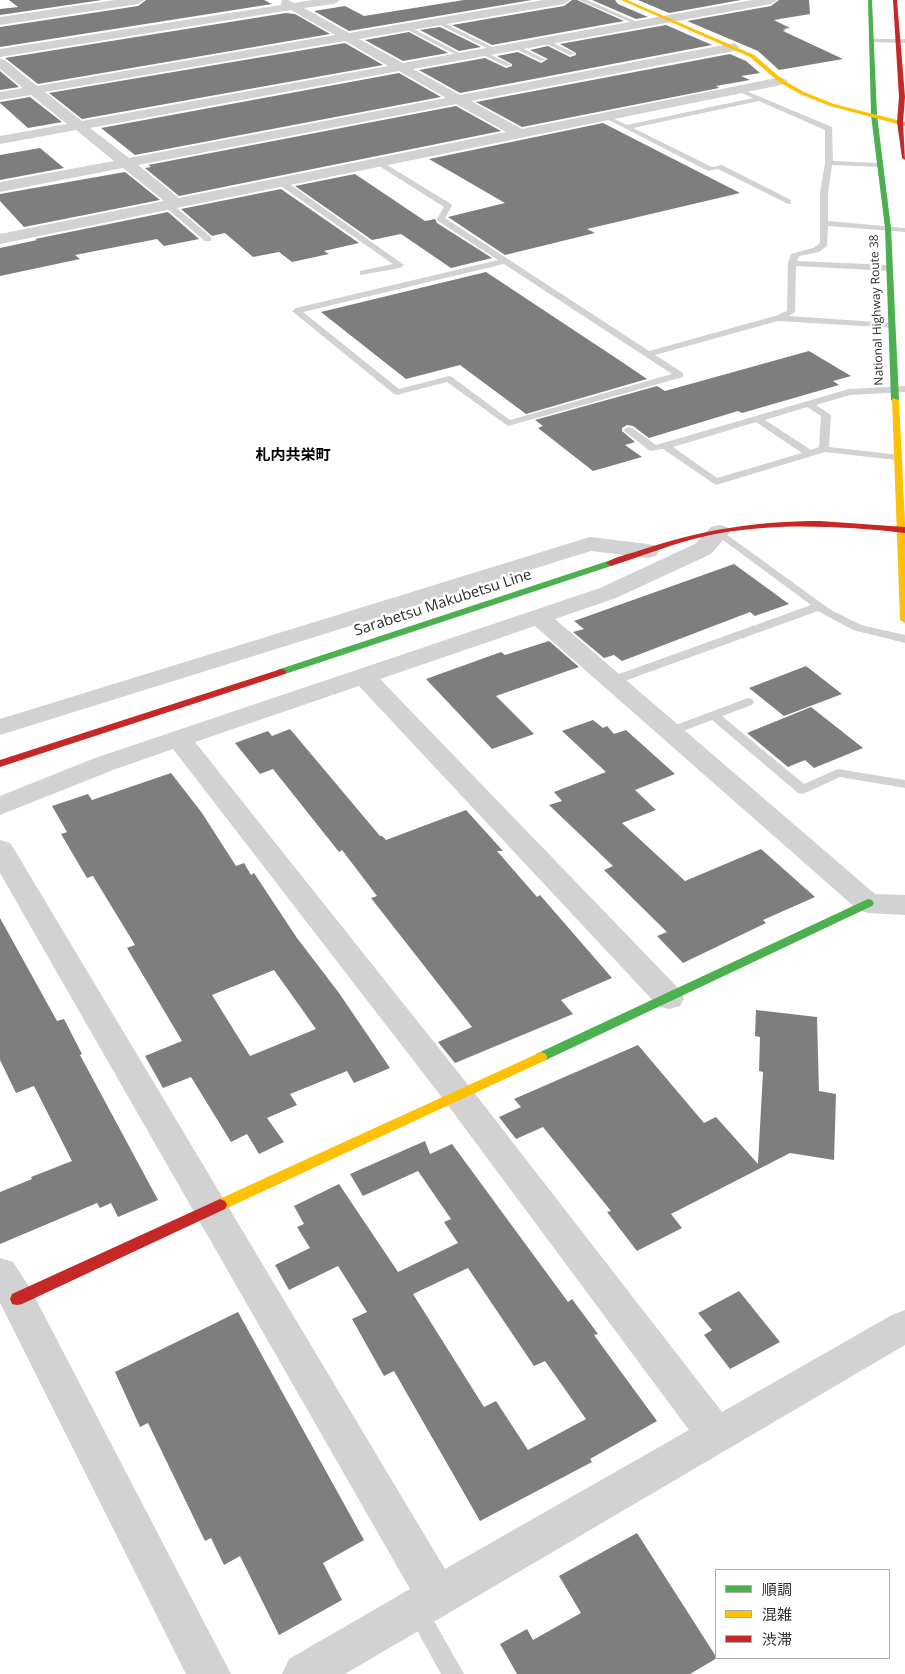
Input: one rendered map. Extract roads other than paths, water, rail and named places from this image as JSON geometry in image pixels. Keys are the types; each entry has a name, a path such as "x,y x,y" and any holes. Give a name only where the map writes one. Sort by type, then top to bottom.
{"main road":[{"path":"623,0 752,56 781,81 819,101 902,123"},
{"name":"National Highway Route 38","path":"870,0 874,115 888,228 891,326 900,388 896,456 902,530 905,620"},
{"path":"895,0 902,42 902,123 905,158"},
{"name":"Sarabetsu Makubetsu Line","path":"0,764 681,540 767,525 849,524 902,530"},
{"path":"9,1286 212,1208 669,998 868,903"}],"street":[{"path":"0,21 138,0"},
{"path":"280,0 520,134"},
{"path":"0,53 334,0"},
{"path":"0,96 564,0"},
{"path":"0,140 771,0"},
{"path":"0,187 734,47"},
{"path":"0,63 126,163 172,204"},
{"path":"0,239 781,81"},
{"path":"0,806 104,764 540,618 608,593 702,549 719,532"},
{"path":"0,726 590,544 648,551"},
{"path":"540,618 868,903 905,905"},
{"path":"364,676 669,998"},
{"path":"179,739 458,1095 716,1435"},
{"path":"0,849 212,1208 427,1603"},
{"path":"9,1286 209,1674"},
{"path":"304,1674 905,1326"}],"lane":[{"path":"582,0 639,24"},
{"path":"438,22 508,65"},
{"path":"406,27 462,56"},
{"path":"545,41 572,54"},
{"path":"872,41 902,42"},
{"path":"516,47 543,60"},
{"path":"648,354 778,318 791,312 792,263 795,254 816,250 824,244 824,193 829,163 829,129 739,90"},
{"path":"626,127 760,99"},
{"path":"676,102 697,112"},
{"path":"606,116 711,169 720,167 788,202"},
{"path":"379,162 448,206 441,218 680,374 508,423 448,378 397,392 296,311 505,261"},
{"path":"829,163 880,165"},
{"path":"281,182 400,265 363,273"},
{"path":"172,204 208,239"},
{"path":"825,223 905,230"},
{"path":"792,263 889,268"},
{"path":"778,318 891,326"},
{"path":"628,430 654,449 849,392 900,388"},
{"path":"809,404 826,415 824,450"},
{"path":"758,419 810,454"},
{"path":"665,446 716,482 824,450 896,456"},
{"path":"719,532 820,606 858,628 905,639"},
{"path":"612,681 820,606"},
{"path":"670,732 748,702"},
{"path":"713,715 803,790 838,773 905,784"},
{"path":"427,1603 454,1674"}],"district":[{"name":"札内共栄町","path":"293,456"}]}
